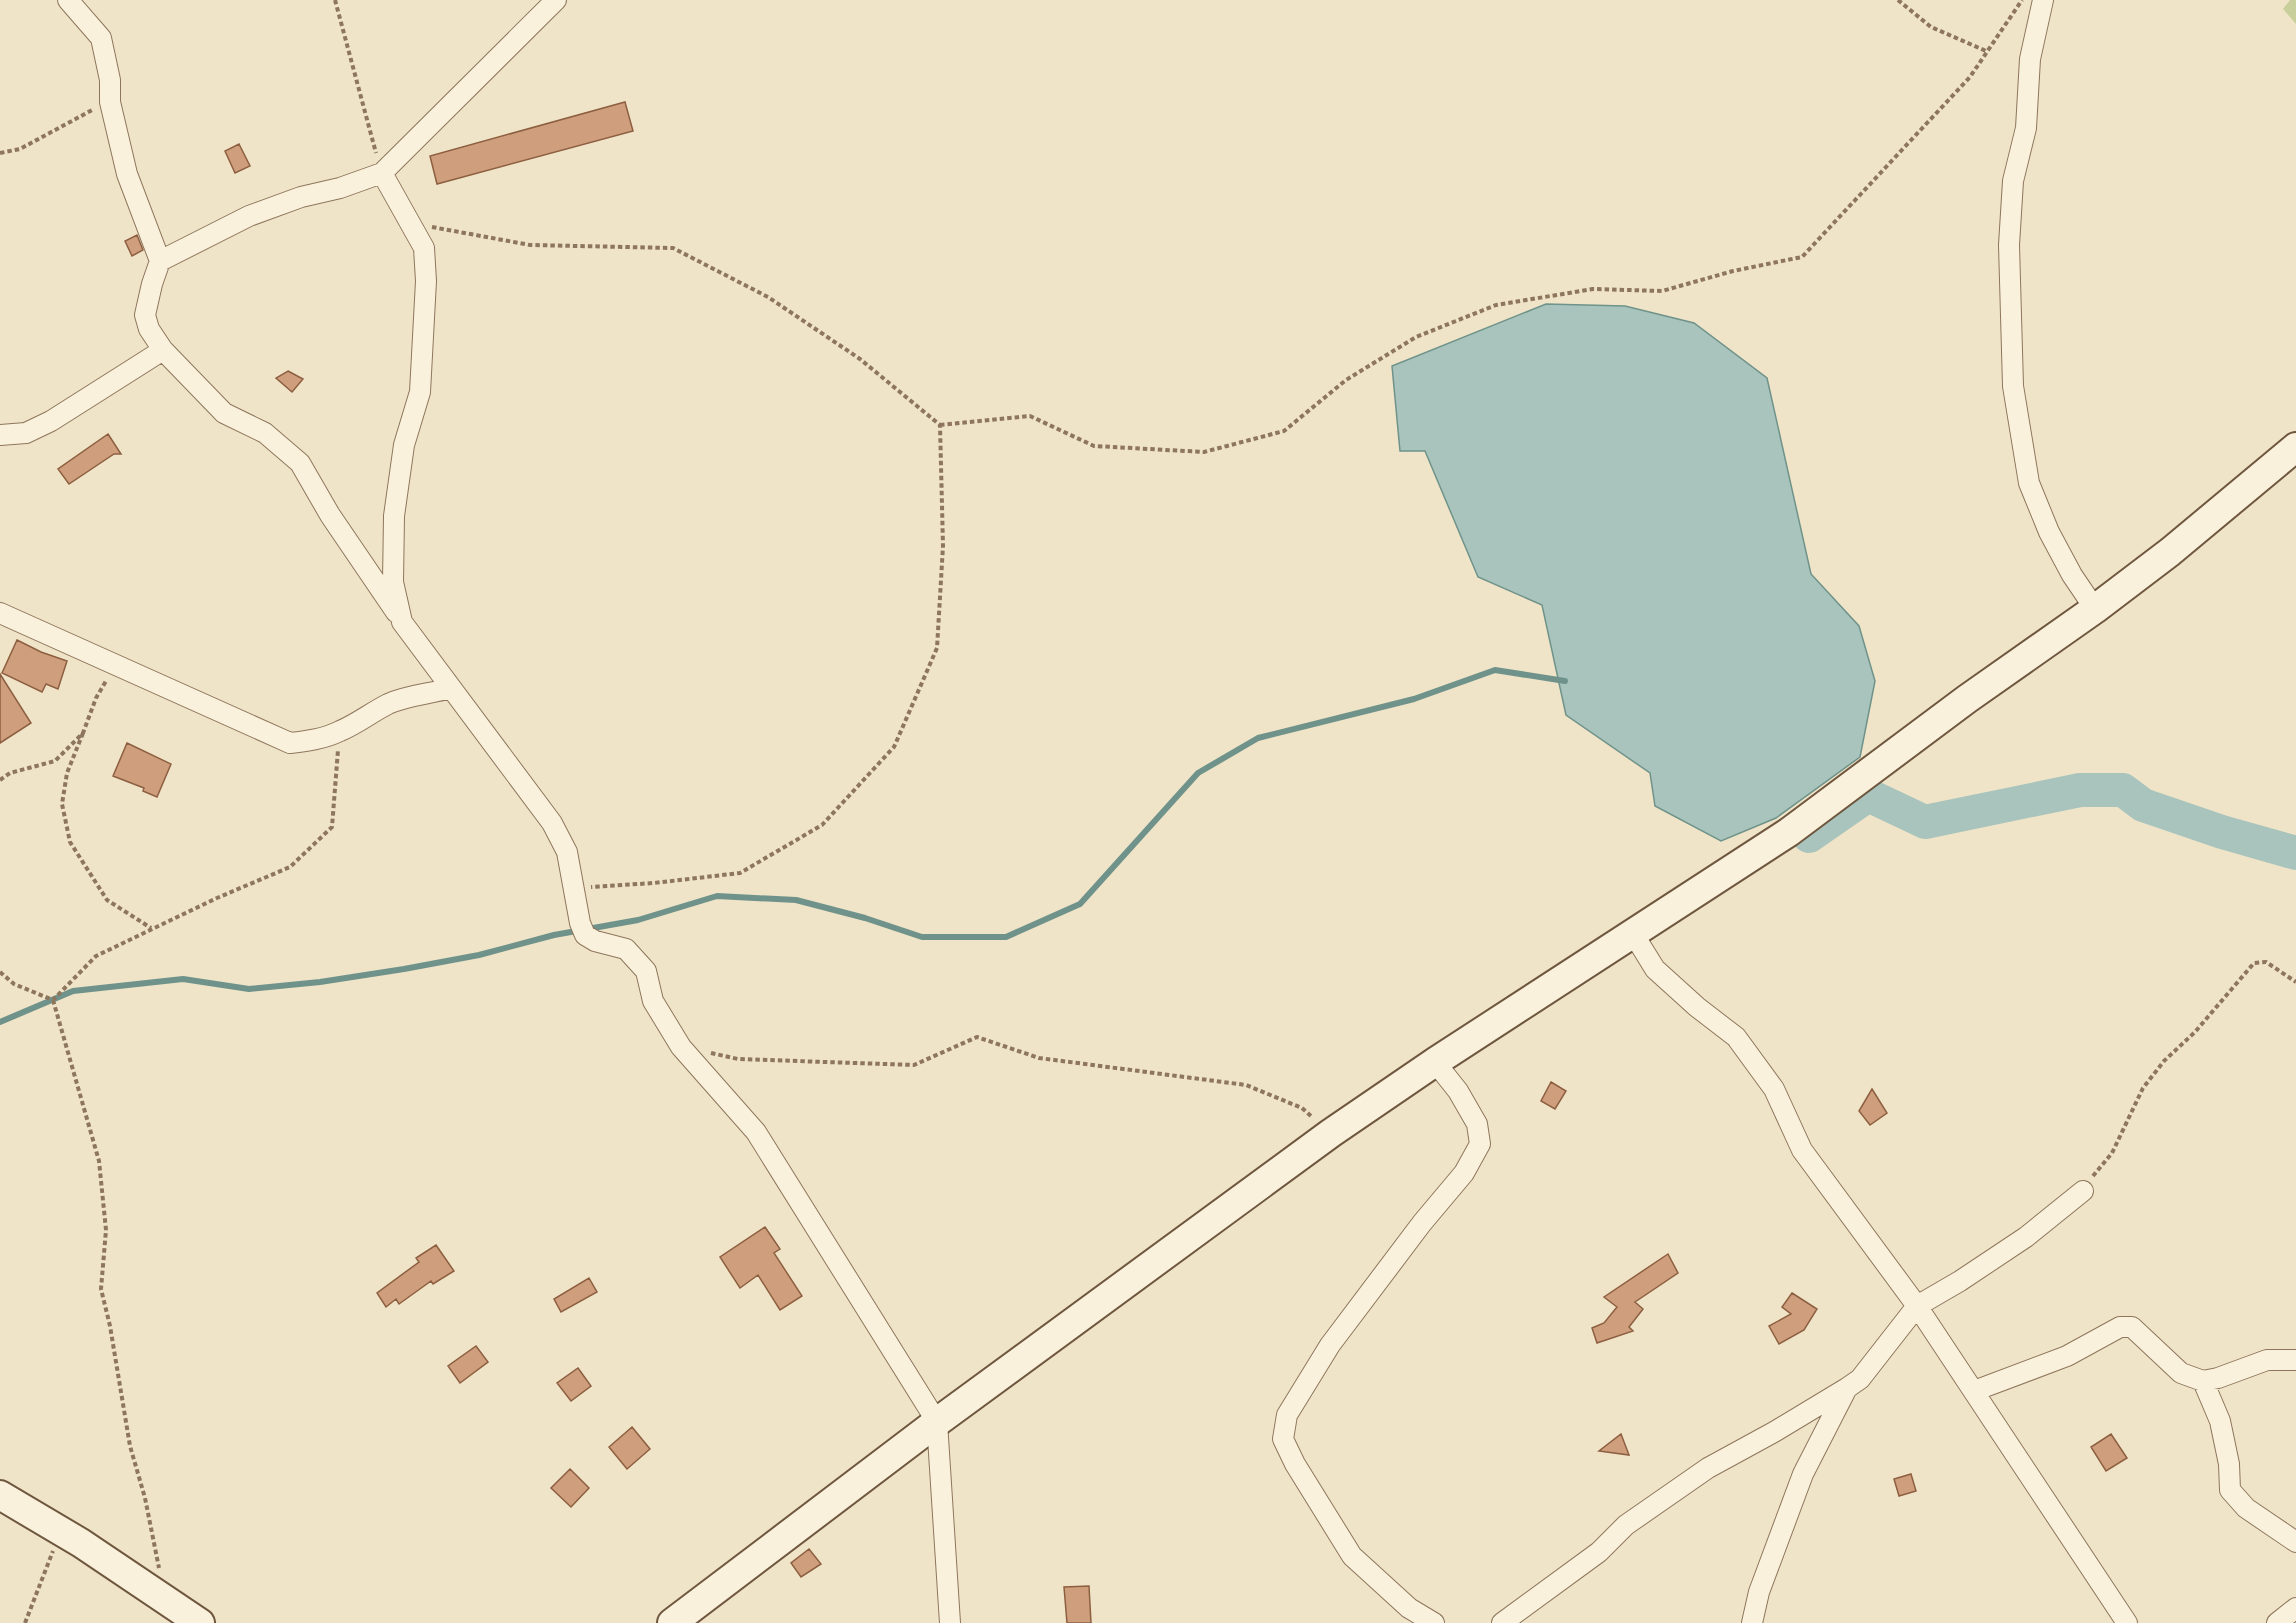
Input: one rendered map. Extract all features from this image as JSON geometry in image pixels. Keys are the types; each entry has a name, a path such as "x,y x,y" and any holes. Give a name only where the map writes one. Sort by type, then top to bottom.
{"street":[{"path":"68,0 101,38 110,80 110,102 127,174 160,261 152,284 146,315 149,329 163,350 224,413 265,433 300,463 330,515 402,622 552,823 567,852 573,889 585,935 595,941 626,949 646,971 653,1001 681,1047 756,1132 937,1422 950,1623"},
{"path":"160,261 249,216 301,197 340,188 382,172 556,0"},
{"path":"2043,0 2031,59 2026,128 2013,181 2009,245 2013,386 2029,483 2049,532 2072,575 2095,609"},
{"path":"382,172 424,248 426,281 420,392 405,445 394,516 393,582 402,622"},
{"path":"0,435 26,433 51,421 163,350"},
{"path":"672,1623 937,1422 1331,1133 1435,1062 1634,935 1789,832 1967,699 2095,609 2179,545 2296,447"},
{"path":"0,613 290,743 316,740 340,731 388,704 407,697 451,688"},
{"path":"1634,935 1655,969 1697,1007 1736,1037 1774,1089 1802,1150 1917,1306 2127,1623"},
{"path":"1434,1623 1409,1608 1352,1556 1295,1464 1283,1439 1287,1415 1330,1345 1422,1223 1464,1173 1480,1144 1477,1124 1458,1091 1435,1062"},
{"path":"1502,1623 1599,1552 1626,1525 1708,1468 1774,1432 1860,1379 1917,1306 2025,1238 2083,1191"},
{"path":"1974,1390 2067,1356 2120,1327 2132,1327 2181,1373 2203,1381 2218,1378 2267,1360 2296,1360"},
{"path":"2203,1381 2220,1421 2229,1464 2230,1490 2246,1508 2296,1542"},
{"path":"1752,1623 1759,1592 1803,1474 1847,1388"},
{"path":"0,1495 61,1531 200,1623"},
{"path":"2277,1623 2296,1608"}],"path":[{"path":"335,0 382,172"},
{"path":"1898,0 1931,27 1986,51"},
{"path":"411,223 530,245 673,248 768,297 860,359 940,425 1030,416 1094,446 1204,452 1284,431 1346,380 1416,336 1496,305 1593,289 1662,291 1802,257 1970,77 2022,0"},
{"path":"0,153 20,149 110,102"},
{"path":"573,889 740,873 822,825 894,747 937,648 943,546 940,425"},
{"path":"117,664 96,698 67,773 62,804 70,842 107,900 151,928"},
{"path":"53,1000 96,956 151,928 290,867 332,827 340,731"},
{"path":"0,780 10,773 55,761 83,733"},
{"path":"2083,1191 2112,1153 2143,1088 2164,1061 2195,1032 2254,963 2266,962 2296,982"},
{"path":"0,972 14,984 53,1000"},
{"path":"53,1000 99,1161 106,1230 101,1288 110,1326 130,1446 145,1498 165,1599"},
{"path":"681,1047 738,1059 914,1065 977,1037 1039,1058 1246,1085 1302,1108 1331,1133"},
{"path":"25,1623 61,1531"}],"green space":[{"path":"2290,0 2296,0 2296,24 2283,9"}],"water":[{"path":"1546,304 1625,306 1694,323 1767,378 1811,574 1859,626 1875,681 1860,757 1776,818 1721,841 1655,806 1650,773 1566,715 1542,605 1478,577 1425,451 1400,451 1392,366"}],"building":[{"path":"625,102 633,131 437,184 430,156"},
{"path":"239,144 250,166 235,173 225,151"},
{"path":"137,235 143,250 132,256 125,241"},
{"path":"288,371 303,379 292,392 276,378"},
{"path":"108,434 121,454 114,454 69,484 58,469"},
{"path":"17,640 67,661 58,689 46,684 42,692 2,673"},
{"path":"0,674 31,723 0,743"},
{"path":"127,743 171,764 157,797 143,791 144,788 113,776"},
{"path":"1551,1082 1566,1091 1555,1109 1541,1101"},
{"path":"1872,1089 1887,1113 1870,1125 1859,1111"},
{"path":"765,1227 780,1249 774,1253 802,1296 780,1310 758,1275 740,1288 720,1257"},
{"path":"436,1245 454,1271 433,1284 431,1281 399,1304 396,1299 386,1307 377,1293 419,1262 416,1258"},
{"path":"1668,1254 1678,1273 1635,1302 1643,1309 1629,1327 1633,1331 1597,1343 1592,1328 1604,1323 1617,1307 1604,1297"},
{"path":"589,1278 597,1292 561,1312 554,1299"},
{"path":"1792,1293 1817,1309 1804,1330 1779,1344 1769,1326 1791,1314 1782,1307"},
{"path":"476,1346 488,1362 460,1383 448,1366"},
{"path":"578,1368 591,1386 571,1401 557,1383"},
{"path":"632,1427 650,1449 627,1469 609,1447"},
{"path":"1621,1434 1629,1455 1599,1451"},
{"path":"2111,1434 2127,1458 2106,1471 2091,1447"},
{"path":"570,1469 589,1488 571,1507 551,1488"},
{"path":"1911,1474 1916,1491 1899,1496 1894,1479"},
{"path":"809,1549 821,1564 801,1577 791,1563"},
{"path":"1089,1586 1091,1623 1067,1623 1064,1587"}],"waterway":[{"path":"0,1022 73,991 183,979 249,989 320,982 479,955 554,935 638,920 717,896 796,900 865,918 922,937 1006,937 1080,904 1198,773 1258,738 1414,699 1495,670 1565,681"},
{"path":"1809,836 1868,795 1925,822 2080,790 2123,790 2143,805 2222,832 2296,853"}]}
